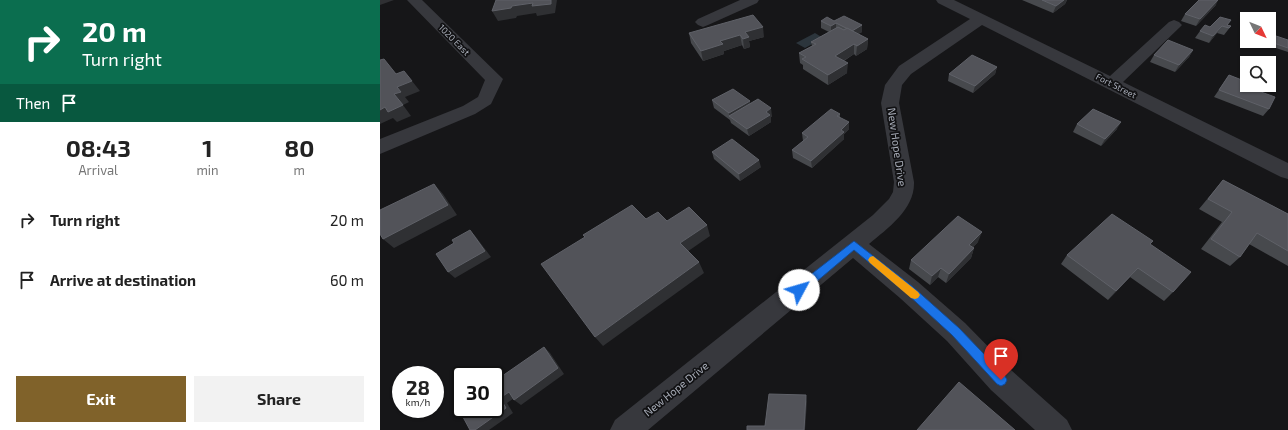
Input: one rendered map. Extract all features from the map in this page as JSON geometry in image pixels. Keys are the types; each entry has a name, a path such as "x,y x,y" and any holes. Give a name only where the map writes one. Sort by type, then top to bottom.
{"street":[{"name":"1020 East","path":"380,147 469,110 485,100 494,79 414,0"},
{"path":"703,22 752,0"},
{"name":"Fort Street","path":"943,0 1288,172"},
{"name":"New Hope Drive","path":"625,430 854,245 897,205 904,192 904,182 890,103 891,90 896,79 910,66 981,19"},
{"path":"1111,84 1174,24"},
{"path":"854,245 909,290 956,332 1001,380 1057,430"}],"shaded area":[{"path":"815,33 823,38 805,48 796,43"}],"building":[{"path":"496,0 551,0 551,4 532,6 533,3 492,11"},
{"path":"1042,0 1064,0 1056,6"},
{"path":"1199,0 1218,0 1200,19 1185,14"},
{"path":"753,15 763,27 745,32 749,37 743,39 740,35 720,41 723,44 701,51 689,33"},
{"path":"844,16 862,25 852,31 836,23 831,26 821,21 827,17 834,21"},
{"path":"1220,17 1231,20 1227,25 1231,26 1229,28 1222,26 1213,36 1200,31 1205,25 1210,27"},
{"path":"838,27 844,30 847,28 868,39 857,46 854,44 835,56 848,63 828,75 802,59 806,57 799,53 816,44 811,42"},
{"path":"1276,36 1288,40 1288,48 1276,44"},
{"path":"1168,40 1193,50 1179,65 1154,55"},
{"path":"972,55 997,67 975,86 949,74"},
{"path":"384,59 396,74 404,71 412,81 397,87 401,92 394,94 403,105 388,112 385,107 380,110 380,60"},
{"path":"1229,75 1240,79 1240,92 1261,92 1275,97 1269,109 1219,90"},
{"path":"733,89 750,101 729,113 712,100"},
{"path":"758,99 771,108 766,112 770,115 747,129 729,116"},
{"path":"831,109 840,114 837,116 849,122 841,130 844,132 811,161 792,150 808,137 802,133"},
{"path":"1093,109 1121,122 1105,139 1077,124"},
{"path":"732,139 759,160 739,174 712,152"},
{"path":"1223,180 1288,214 1288,251 1257,233 1240,257 1211,239 1232,212 1208,199"},
{"path":"434,184 448,205 383,239 380,234 380,210"},
{"path":"632,205 646,219 658,212 667,221 689,207 707,225 680,243 699,262 595,337 541,264 585,237 583,235"},
{"path":"1112,214 1153,241 1150,244 1191,272 1173,292 1138,268 1116,291 1067,255"},
{"path":"958,216 982,232 969,245 974,248 949,274 941,268 932,276 911,260"},
{"path":"470,230 485,251 448,272 436,254 454,243 452,240"},
{"path":"544,347 558,368 514,400 509,392 504,395 504,375"},
{"path":"959,382 1015,430 917,430"},
{"path":"769,394 806,395 804,430 747,430 747,426 765,426"},
{"path":"464,418 492,418 475,430 470,430"}],"slow traffic":[{"path":"873,260 915,295"}],"route":[{"path":"799,290 854,245 909,290 956,332 1001,380"}]}
